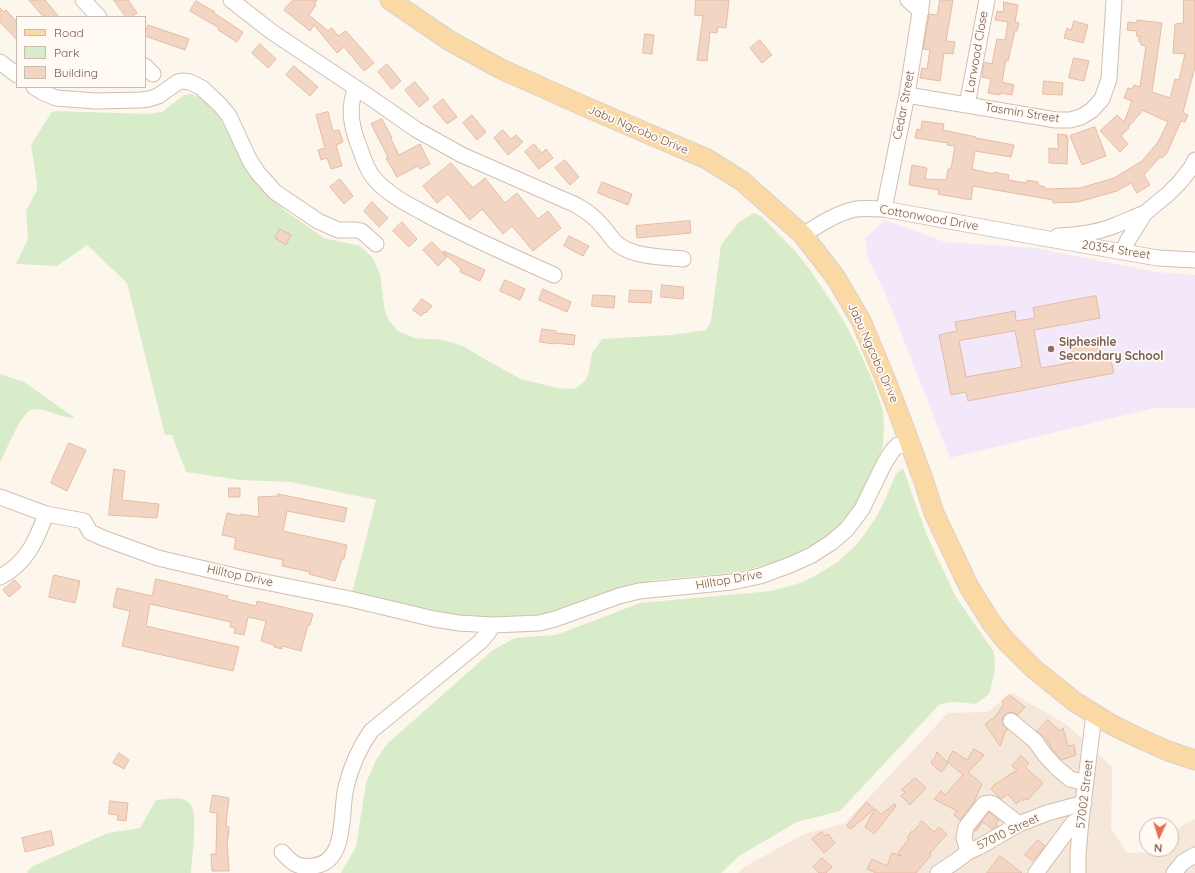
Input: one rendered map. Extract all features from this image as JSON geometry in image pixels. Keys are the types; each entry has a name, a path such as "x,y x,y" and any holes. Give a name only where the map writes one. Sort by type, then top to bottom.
{"main road":[{"name":"Jabu Ngcobo Drive","path":"390,0 450,41 500,69 707,159 742,181 803,235 836,278 861,322 882,371 934,513 969,587 987,616 1005,640 1034,669 1075,702 1114,726 1168,751 1195,760"}],"street":[{"path":"83,0 98,16"},
{"path":"231,0 272,32 417,130 462,155 576,205 592,215 603,226 611,238 628,251 683,259"},
{"path":"908,0 921,6"},
{"name":"Larwood Close","path":"967,105 987,0"},
{"name":"Tasmin Street","path":"907,95 1056,120 1070,120 1081,117 1092,110 1102,99 1109,80 1114,0"},
{"name":"Cedar Street","path":"884,209 907,95 921,6"},
{"path":"0,62 16,74"},
{"path":"36,88 56,98 95,101 140,100 158,96 178,82 190,82 202,88 229,116 250,161 258,173 276,192 318,221 338,230 360,231 376,244"},
{"path":"356,88 351,101 352,121 367,167 373,177 382,186 400,200 470,237 554,275"},
{"path":"1123,251 1128,240 1145,214 1180,182 1191,168 1195,160"},
{"name":"Cottonwood Drive","path":"803,235 838,215 856,209 869,208 884,209 1037,237"},
{"path":"1037,237 1065,235 1106,229 1133,217 1145,214"},
{"name":"20354 Street","path":"1037,237 1158,258 1195,260"},
{"name":"Hilltop Drive","path":"0,497 46,514 84,521 90,532 158,558 235,576 459,623 493,625 539,623 555,619 619,596 639,591 732,582 760,576 812,555 832,542 847,529 862,509 892,451 898,445 911,447"},
{"path":"0,577 19,564 36,540 46,514"},
{"path":"282,852 291,862 300,866 315,866 328,860 334,853 341,835 346,788 353,766 363,743 371,731 480,642 488,634 493,625"},
{"name":"57002 Street","path":"1078,873 1081,820 1094,714"},
{"path":"1011,721 1035,741 1056,768 1070,779 1086,783"},
{"name":"57010 Street","path":"938,873 974,849 1018,824 1047,813 1084,803"},
{"path":"958,873 972,857 974,849 964,838 966,827 984,804 993,804 1003,810 1018,824"},
{"path":"1036,873 1072,823 1081,820"},
{"path":"1174,873 1183,862 1195,855"}],"shaded area":[{"name":"Siphesihle Secondary School","path":"885,220 945,242 1035,248 1156,272 1195,275 1195,408 1154,408 950,458 884,290 869,261 865,238"},
{"path":"1012,693 1067,725 1112,767 1111,828 1127,853 1139,853 1139,857 1179,857 1179,829 1195,819 1195,873 738,873 746,866 804,834 845,823 948,713 987,712"}],"green space":[{"path":"191,94 202,98 218,115 252,176 284,210 324,238 360,246 373,258 380,274 385,312 390,322 398,331 414,338 443,340 463,346 521,379 557,388 575,389 585,381 588,376 592,353 602,339 672,335 706,330 711,321 721,245 739,222 754,213 761,216 795,251 810,270 837,310 863,359 874,384 883,411 883,445 875,471 850,517 818,545 780,562 731,573 656,580 627,586 558,611 529,618 470,619 352,593 376,500 291,482 240,480 186,472 172,435 165,435 127,283 87,245 57,266 16,264 28,239 26,211 37,190 31,145 51,113 56,111 146,114 162,112 184,95"},
{"path":"0,374 24,382 75,418 42,410 31,410 27,413 18,426 0,463"},
{"path":"903,468 927,536 956,597 994,652 995,671 989,694 976,704 951,702 938,706 840,811 797,822 739,856 721,873 341,873 356,847 366,783 376,760 387,744 493,650 515,638 556,635 640,603 771,591 800,583 838,562 859,542 875,519 896,474"},
{"path":"177,798 188,802 193,810 194,827 191,873 27,872 33,866 108,833 140,828 156,800"}],"building":[{"path":"29,0 45,0 58,16 43,16"},
{"path":"114,0 128,0 137,13 132,16 125,16"},
{"path":"293,0 317,0 314,4 316,5 309,15 328,31 332,28 338,36 346,31 374,63 364,71 344,47 337,53 314,25 310,31 284,10"},
{"path":"696,0 729,0 726,28 718,27 717,33 710,32 707,61 697,60 703,16 695,15"},
{"path":"940,0 953,0 946,41 955,42 953,54 944,53 940,81 920,78 922,68 927,69 930,50 923,49 929,14 937,15"},
{"path":"1184,0 1195,0 1195,67 1183,112 1188,115 1185,122 1181,121 1167,153 1162,158 1160,157 1144,175 1150,185 1137,193 1131,183 1117,191 1078,202 1053,203 1053,200 973,186 971,200 938,194 939,190 909,185 912,165 927,168 925,179 946,180 948,169 951,169 955,146 947,145 948,143 915,138 917,129 921,130 922,121 944,124 943,130 1014,145 1011,157 975,151 972,169 994,174 994,172 1009,175 1008,180 1027,183 1027,180 1038,182 1038,185 1045,187 1045,189 1080,188 1114,178 1142,161 1158,142 1168,122 1142,110 1121,136 1128,144 1120,152 1100,131 1117,115 1124,122 1132,101 1124,98 1128,88 1132,89 1134,85 1140,87 1146,46 1141,45 1141,42 1139,42 1139,36 1136,36 1137,31 1127,30 1128,22 1137,23 1137,20 1162,23 1152,92 1170,98 1175,79 1179,80 1185,54 1173,53 1175,24 1183,23"},
{"path":"196,1 215,12 214,13 243,32 237,42 218,30 219,28 190,11"},
{"path":"1004,2 1018,5 1015,22 1019,23 1017,31 1015,31 1008,61 1006,60 1002,82 1014,85 1012,95 988,93 991,79 982,77 984,62 992,64 997,39 1005,40 1008,22 995,20 997,11 1003,12"},
{"path":"0,8 4,12 6,10 16,21 16,39 0,22"},
{"path":"1074,21 1088,25 1083,43 1064,38 1067,28 1071,30"},
{"path":"148,25 189,39 185,50 146,36"},
{"path":"645,34 654,35 652,54 643,53"},
{"path":"760,40 772,55 762,63 750,48"},
{"path":"260,44 276,59 268,68 252,53"},
{"path":"1074,58 1089,61 1084,81 1069,78"},
{"path":"387,64 401,81 392,89 378,72"},
{"path":"294,66 318,87 310,96 286,75"},
{"path":"1044,81 1063,83 1062,95 1043,94"},
{"path":"415,82 429,99 419,107 405,90"},
{"path":"443,99 457,117 447,124 433,107"},
{"path":"328,112 333,131 339,130 343,142 336,145 342,166 331,169 327,158 321,160 318,150 325,148 316,115"},
{"path":"472,115 486,132 477,140 463,123"},
{"path":"382,119 399,155 420,144 430,164 420,169 418,166 397,177 386,158 388,157 371,124"},
{"path":"1095,127 1106,156 1082,165 1070,136"},
{"path":"503,130 511,139 516,135 523,142 508,155 494,138"},
{"path":"1058,134 1067,135 1066,138 1068,137 1067,164 1049,163 1049,148 1058,149"},
{"path":"534,144 542,153 546,149 553,158 539,169 525,152"},
{"path":"565,160 579,177 570,185 555,168"},
{"path":"451,163 473,188 485,178 505,203 517,193 538,219 548,211 561,228 533,251 512,226 503,234 482,209 470,220 448,194 437,203 423,186"},
{"path":"340,179 353,196 344,204 330,187"},
{"path":"602,182 632,194 628,205 598,193"},
{"path":"372,202 388,218 379,227 364,211"},
{"path":"690,221 691,233 637,238 636,226"},
{"path":"402,222 417,239 409,247 393,231"},
{"path":"280,229 291,235 286,245 275,238"},
{"path":"569,236 589,246 583,256 564,246"},
{"path":"432,242 447,257 438,266 423,250"},
{"path":"444,251 485,270 480,281 460,272 461,269 443,252"},
{"path":"505,280 525,289 520,300 500,291"},
{"path":"662,285 684,287 683,299 661,297"},
{"path":"543,289 571,302 567,312 539,300"},
{"path":"630,290 652,291 651,303 629,302"},
{"path":"593,295 615,296 614,308 592,306"},
{"path":"1096,296 1100,318 1034,330 1041,368 1074,362 1071,347 1097,342 1100,358 1110,356 1114,373 968,401 966,392 951,395 939,335 957,331 955,322 1015,311 1016,321 1035,318 1033,308","holes":["1015,331 1022,367 966,377 959,341"]},
{"path":"422,299 432,306 421,316 413,310"},
{"path":"542,329 556,331 556,333 575,335 574,345 540,342"},
{"path":"69,443 86,450 67,491 51,483"},
{"path":"114,469 125,471 122,500 159,504 157,518 109,515"},
{"path":"229,488 240,488 240,497 229,497"},
{"path":"278,494 347,508 344,522 287,511 283,531 347,545 344,559 342,559 335,581 309,574 310,572 282,566 283,560 234,549 236,538 222,535 227,513 241,516 241,514 259,517 258,497 278,496"},
{"path":"54,575 80,581 75,603 49,597"},
{"path":"156,579 228,596 227,599 256,606 257,601 313,614 310,625 308,625 301,651 282,646 282,649 274,647 274,645 261,641 266,621 248,617 244,635 234,633 235,628 230,627 231,622 150,604 146,626 239,647 233,671 122,646 130,611 113,607 117,588 152,596"},
{"path":"15,580 21,587 9,597 3,590"},
{"path":"1009,695 1025,707 1018,715 1012,712 1008,713 1002,719 1002,724 1007,729 1000,746 985,724 996,716 1004,704 1002,702"},
{"path":"1048,720 1060,731 1063,728 1068,746 1074,745 1076,755 1062,760 1052,749 1046,739 1037,731"},
{"path":"974,749 984,755 968,772 982,784 974,802 960,820 954,815 957,811 934,799 941,791 945,795 963,775 947,761 953,751 967,760"},
{"path":"937,752 948,763 942,772 931,762 935,758"},
{"path":"119,753 129,760 124,769 113,763"},
{"path":"1021,756 1029,763 1025,767 1043,783 1028,800 1027,798 1023,801 1022,799 1016,804 1008,794 1001,799 991,789 994,785 1017,770 1012,766"},
{"path":"915,778 926,788 910,805 901,796 905,792 902,790"},
{"path":"213,795 229,798 226,826 229,827 227,839 229,871 212,871 211,854 216,854 217,813 210,812"},
{"path":"110,801 128,803 126,821 117,820 118,815 109,814"},
{"path":"867,802 874,809 851,829 847,826"},
{"path":"895,804 896,806 874,834 865,827 875,809 881,814"},
{"path":"989,812 999,820 996,824 998,826 992,829 983,822 975,831"},
{"path":"922,821 934,832 939,827 947,834 930,853 931,855 916,873 876,873 867,869 872,859 887,866 892,853 902,856 898,853 909,839 907,838 912,831 913,832"},
{"path":"51,831 54,845 25,852 22,838"},
{"path":"822,832 825,836 828,834 835,843 824,853 812,839"},
{"path":"1038,840 1045,846 1033,861 1025,855"},
{"path":"1000,856 1022,873 987,873"},
{"path":"822,858 832,867 826,873 819,873 813,867"}],"place":[{"name":"Siphesihle Secondary School","path":"1051,349"}]}
